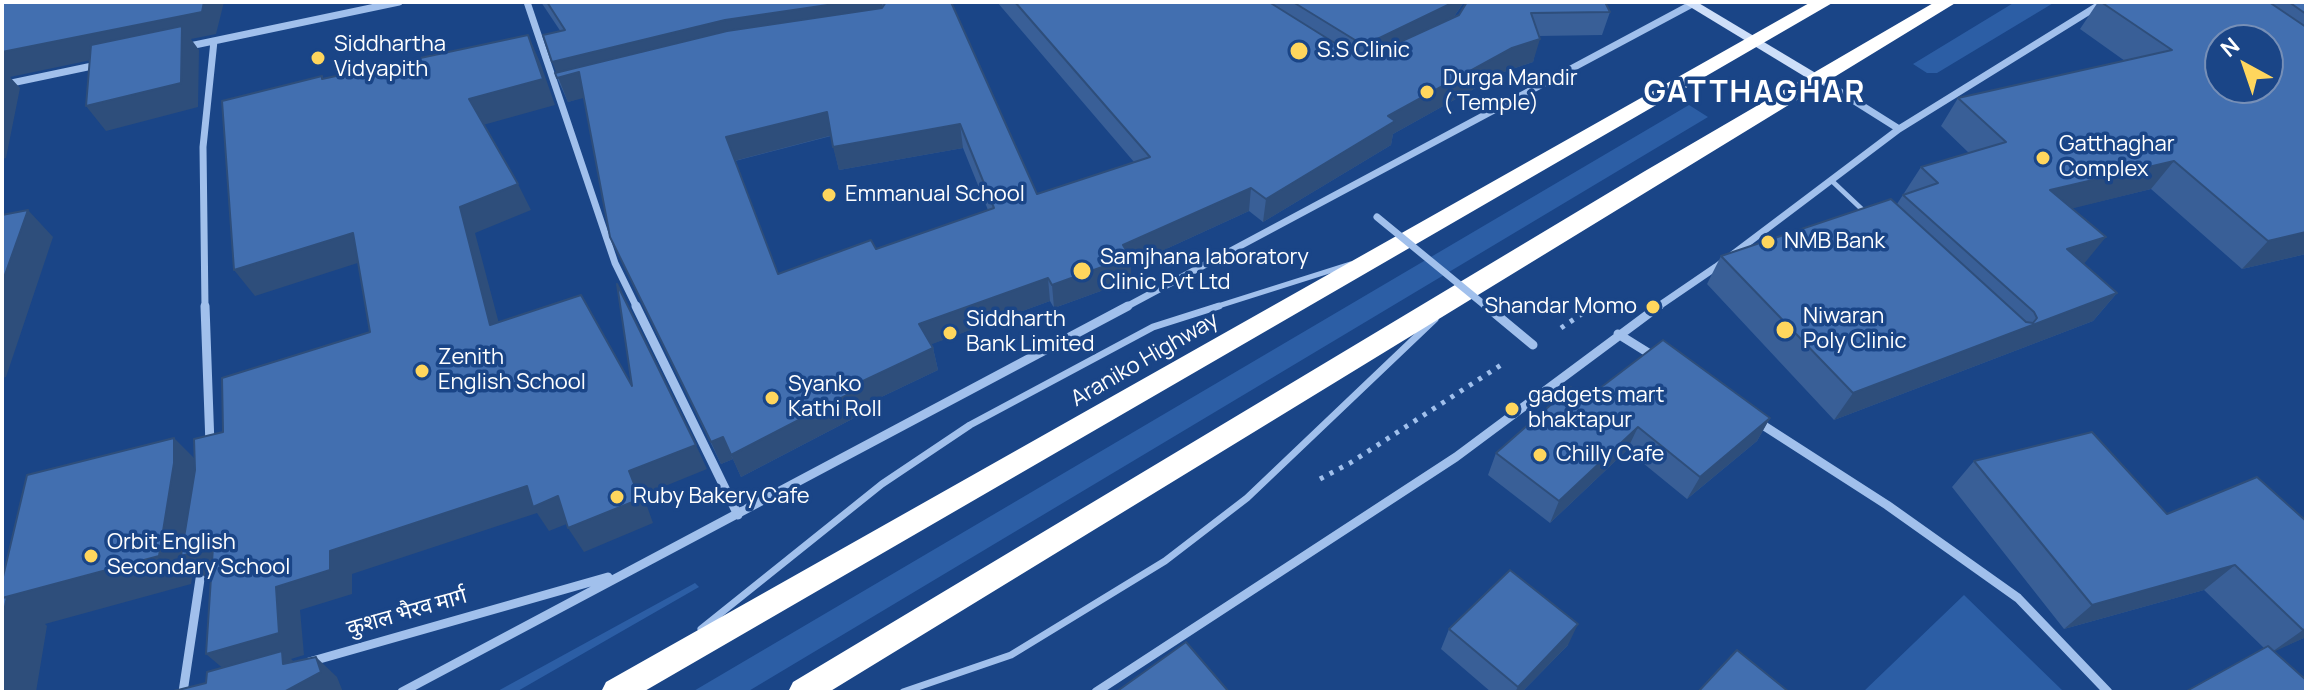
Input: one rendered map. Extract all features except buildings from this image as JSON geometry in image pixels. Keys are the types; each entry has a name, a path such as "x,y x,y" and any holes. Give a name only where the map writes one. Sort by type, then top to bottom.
{"highway":[{"name":"Araniko Highway","path":"628,686 1825,2"},
{"path":"803,692 1469,287 1948,2"}],"main road":[{"path":"1692,3 1817,78"}],"street":[{"path":"168,51 399,2"},
{"path":"527,2 615,263 738,515"},
{"path":"1096,692 1456,457 1618,334 1832,181 1899,129 2104,2"},
{"path":"402,692 1692,3"},
{"path":"211,462 205,337 203,147 214,41"},
{"path":"2,85 108,63"},
{"path":"1817,78 1899,129"},
{"path":"1377,217 1533,345"},
{"path":"1618,334 1670,367"},
{"path":"1748,415 1887,505 2018,598 2108,692"},
{"path":"183,692 203,554"},
{"name":"कुशल‌ भैरव मार्ग","path":"292,666 624,572"}],"lane":[{"path":"556,93 572,89"},
{"path":"1832,181 1876,222"},
{"path":"628,686 882,484 970,425 1153,327 1389,251"},
{"path":"903,692 1011,655 1165,561 1247,498 1469,287"}],"shaded area":[{"path":"2015,2 2055,2 1937,73 1927,73 1913,64"},
{"path":"1689,105 1708,117 747,692 692,692"},
{"path":"695,583 699,587 516,692 496,692"},
{"path":"1964,595 2064,692 1863,692"}],"place":[{"name":"S.S Clinic","path":"1299,51"},
{"name":"Siddhartha Vidyapith","path":"318,58"},
{"name":"Durga Mandir ( Temple)","path":"1427,92"},
{"name":"Gatthaghar Complex","path":"2043,158"},
{"name":"Emmanual School","path":"829,195"},
{"name":"NMB Bank","path":"1768,242"},
{"name":"Samjhana laboratory Clinic Pvt Ltd","path":"1082,271"},
{"name":"Shandar Momo","path":"1653,307"},
{"name":"Niwaran Poly Clinic","path":"1785,330"},
{"name":"Siddharth Bank Limited","path":"950,333"},
{"name":"Zenith English School","path":"422,371"},
{"name":"Syanko Kathi Roll","path":"772,398"},
{"name":"gadgets mart bhaktapur","path":"1512,409"},
{"name":"Chilly Cafe","path":"1540,455"},
{"name":"Ruby Bakery Cafe","path":"617,497"},
{"name":"Orbit English Secondary School","path":"91,556"}],"district":[{"name":"GATTHAGHAR","path":"1755,94"}]}
